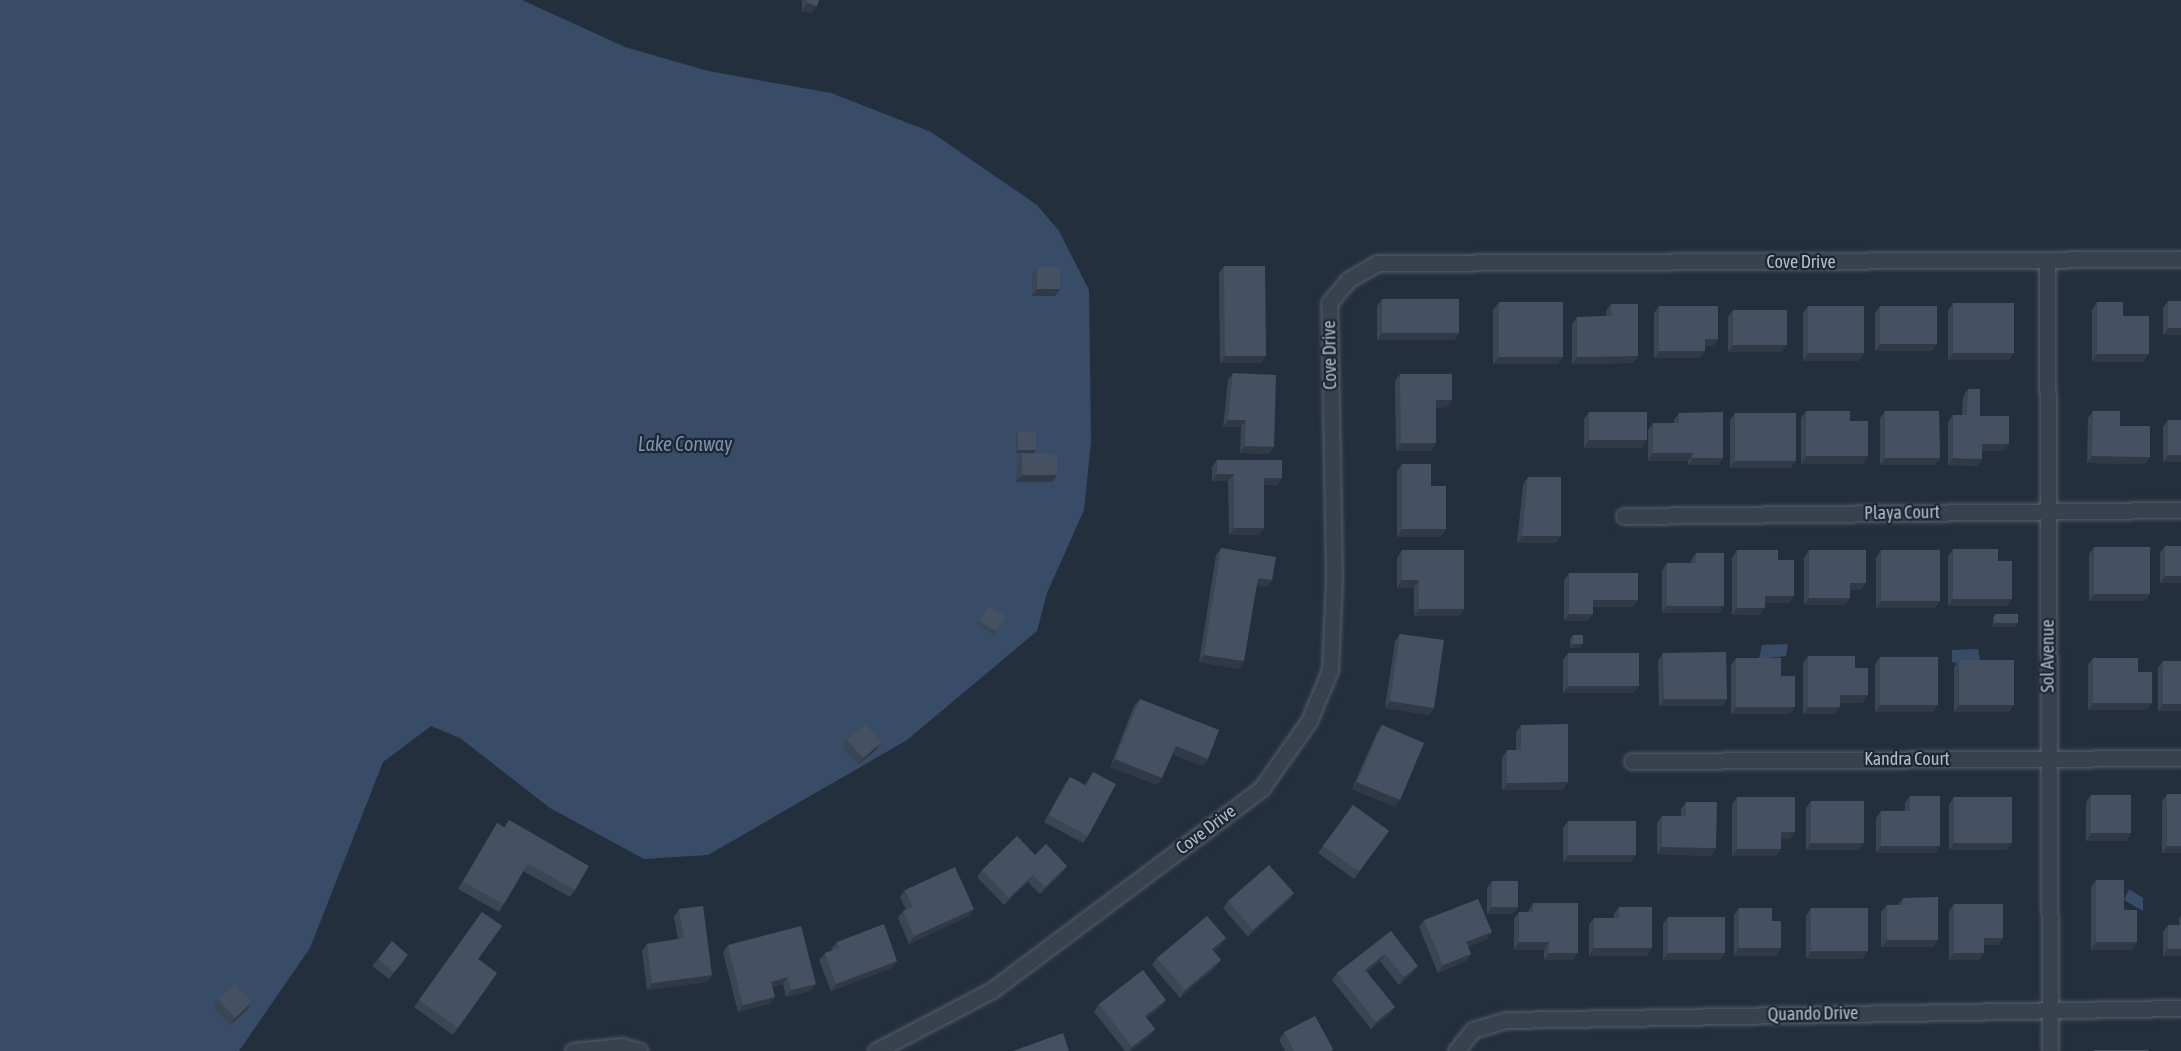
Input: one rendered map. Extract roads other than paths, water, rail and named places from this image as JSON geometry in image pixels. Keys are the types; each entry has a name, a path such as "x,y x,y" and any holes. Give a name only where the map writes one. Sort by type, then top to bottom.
{"street":[{"name":"Cove Drive","path":"876,1051 992,990 1261,789 1309,721 1330,670 1335,579 1329,303 1348,280 1377,263 2181,259"},
{"name":"Sol Avenue","path":"2047,260 2050,1051"},
{"name":"Playa Court","path":"1624,516 2181,510"},
{"name":"Kandra Court","path":"1632,761 2181,758"},
{"name":"Quando Drive","path":"1456,1051 1473,1030 1506,1020 2181,1008"},
{"path":"573,1051 622,1046 639,1051"}],"water":[{"name":"Lake Conway","path":"0,0 522,0 625,47 708,71 831,93 931,132 1037,205 1059,231 1089,290 1091,442 1084,510 1047,593 1037,631 907,740 708,855 644,859 550,808 460,738 431,726 383,762 310,948 239,1051 0,1051"},
{"path":"1788,644 1786,656 1759,659 1762,645"},
{"path":"1978,649 1981,668 1952,662 1952,650"},
{"path":"2129,889 2143,898 2143,911 2124,900"}]}
